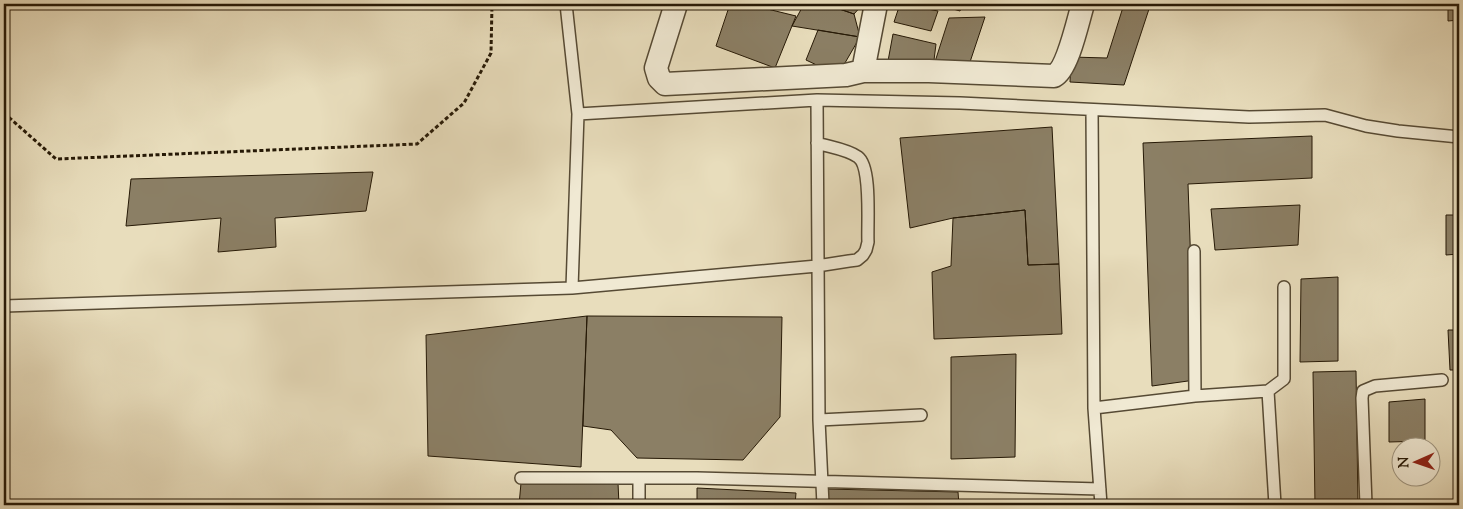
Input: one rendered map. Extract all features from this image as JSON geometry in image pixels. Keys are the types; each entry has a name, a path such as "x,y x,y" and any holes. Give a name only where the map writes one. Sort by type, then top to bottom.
{"street":[{"path":"676,4 656,68 659,78 665,84 846,75 863,71 928,71 1057,76 1066,60 1082,4"},
{"path":"863,71 876,4"}],"lane":[{"path":"566,4 578,114 572,288"},
{"path":"578,114 816,100 960,103 1249,117 1325,115 1366,126 1398,131 1459,136"},
{"path":"816,100 819,420 823,505"},
{"path":"1092,110 1094,408 1101,505"},
{"path":"4,306 572,288 817,266 857,260 866,250 868,242 864,167 860,158 817,143"},
{"path":"1194,251 1195,396"},
{"path":"1094,408 1195,396 1268,391 1284,379 1284,287"},
{"path":"1366,505 1363,391 1375,386 1442,380"},
{"path":"1268,391 1275,505"},
{"path":"819,420 921,415"},
{"path":"521,478 697,478 1100,489"},
{"path":"639,478 639,505"}],"path":[{"path":"4,113 56,159 416,144 464,102 482,69 491,52 492,4"}],"building":[{"path":"730,4 747,4 796,16 775,68 716,46"},
{"path":"804,4 825,4 854,14 860,37 792,26"},
{"path":"825,4 863,4 854,14"},
{"path":"900,4 938,11 931,31 894,22"},
{"path":"936,4 963,4 960,11"},
{"path":"1124,4 1150,6 1124,85 1070,82 1071,57 1107,58"},
{"path":"1448,4 1459,4 1459,20 1448,21"},
{"path":"985,17 968,68 933,68 949,18"},
{"path":"818,30 860,37 838,75 806,60"},
{"path":"893,34 936,44 933,68 888,61"},
{"path":"1052,127 1059,264 1028,265 1025,210 953,218 910,228 900,138"},
{"path":"1312,136 1312,178 1188,184 1195,380 1152,386 1143,143"},
{"path":"373,172 366,211 275,218 276,247 218,252 221,218 126,226 131,179"},
{"path":"1300,205 1298,245 1215,250 1211,209"},
{"path":"1025,210 1028,265 1059,264 1062,334 934,339 932,272 951,266 953,218"},
{"path":"1446,215 1459,215 1459,254 1446,255"},
{"path":"1338,277 1338,361 1300,362 1301,279"},
{"path":"587,316 581,467 428,456 426,335"},
{"path":"587,316 782,317 780,417 743,460 637,458 611,430 583,426"},
{"path":"1448,330 1459,330 1459,370 1450,370"},
{"path":"1016,354 1015,457 951,459 951,357"},
{"path":"1356,371 1358,505 1315,505 1313,372"},
{"path":"1425,399 1425,436 1390,436 1389,442 1389,402"},
{"path":"521,483 618,483 619,505 519,505"},
{"path":"697,488 796,493 795,505 697,505"},
{"path":"826,489 958,492 959,505 827,505"}]}
